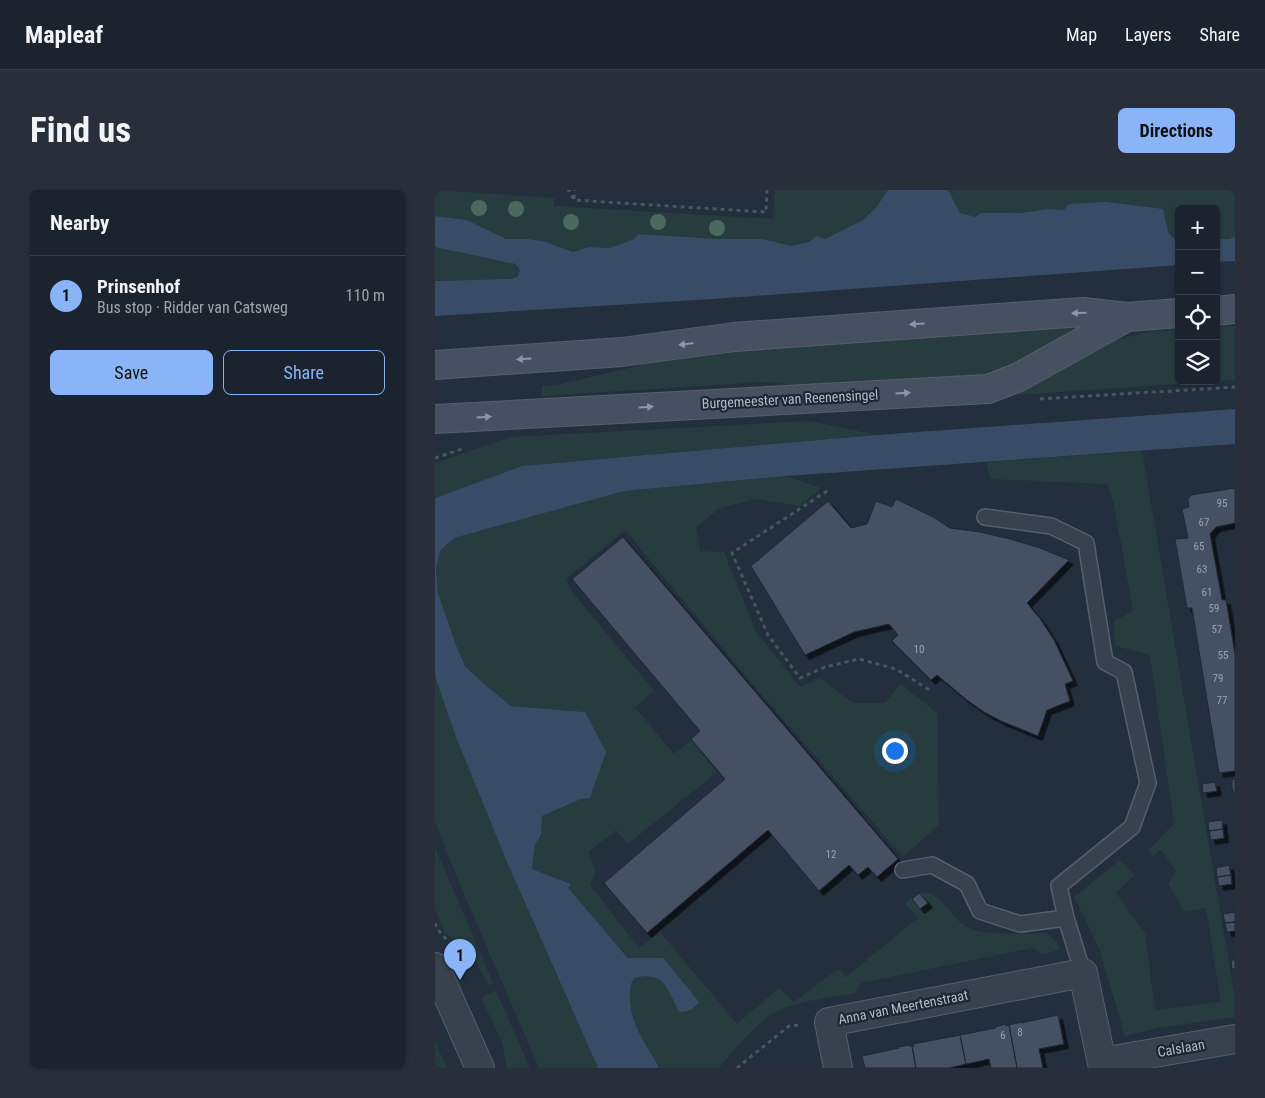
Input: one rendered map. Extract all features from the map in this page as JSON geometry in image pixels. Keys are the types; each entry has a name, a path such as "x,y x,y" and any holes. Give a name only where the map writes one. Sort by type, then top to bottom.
{"main road":[{"path":"1220,310 1235,309"},
{"name":"Burgemeester van Reenensingel","path":"435,364 622,352 734,337 1083,312 1127,317 1175,313"},
{"name":"Burgemeester van Reenensingel","path":"435,419 988,388 1019,377 1127,317"}],"street":[{"path":"435,966 480,1068"},
{"name":"Anna van Meertenstraat","path":"829,1022 1083,973"},
{"path":"1083,973 1103,1065"},
{"path":"829,1022 838,1068"},
{"name":"Calslaan","path":"1103,1065 1235,1039"}],"lane":[{"path":"985,517 1051,526 1086,543 1105,662 1124,672 1148,783 1132,827 1059,886 1066,918 1083,973"},
{"path":"903,870 932,865 967,884 980,911 1020,924 1066,918"}],"path":[{"path":"567,190 569,190 574,200"},
{"path":"574,200 575,190"},
{"path":"574,200 766,212 767,190"},
{"path":"827,491 732,553 768,635 800,678 825,667 859,659 896,669 931,691"},
{"name":"Anna van Meertenstraat","path":"737,1068 789,1026 829,1022"}],"green space":[{"path":"435,190 554,198 554,206 773,219 775,190 888,190 877,206 863,220 825,239 816,236 809,242 791,246 762,239 717,239 639,234 632,240 610,248 589,247 573,252 546,242 529,239 506,239 467,220 435,216"},
{"path":"948,190 1235,190 1235,236 1229,239 1220,239 1220,205 1175,205 1175,239 1168,232 1064,210 1048,209 976,217 960,213"},
{"path":"435,247 515,264 520,270 518,276 508,279 435,281"},
{"path":"1084,321 1085,333 984,377 838,388 763,382 542,396 542,386 557,385 688,354"},
{"path":"1235,326 1235,380 1220,381 1220,327"},
{"path":"1175,330 1175,384 1000,396 1104,343 1152,331"},
{"path":"810,421 877,435 522,466 435,498 435,463 511,437"},
{"path":"1142,451 1235,999 1235,1017 1158,1028 1125,1036 1099,948 1074,897 1120,860 1134,875 1116,893 1145,933 1155,1010 1221,1002 1206,908 1185,912 1168,884 1176,871 1162,851 1160,850 1153,856 1149,850 1174,823 1150,655 1115,646 1114,621 1133,611 1114,504 1107,484 990,479 986,462"},
{"path":"786,476 821,488 800,506 756,499 720,508 696,527 700,551 724,552 755,630 800,687 820,678 853,703 885,703 901,684 937,713 939,825 903,857 748,679 626,531 566,579 573,593 654,691 635,707 674,754 691,740 717,772 628,844 616,830 589,852 596,872 590,885 639,948 660,932 737,1024 779,988 794,1002 838,969 846,977 918,918 905,903 912,898 920,909 928,903 919,893 927,893 939,899 967,927 995,933 1047,933 1057,942 1060,950 1041,954 1032,948 861,983 855,993 803,1002 777,1012 758,1025 719,1068 657,1068 659,1066 636,1025 631,1007 630,991 634,977 645,976 659,979 668,989 679,1012 663,958 629,958 567,888 570,883 532,869 535,844 541,835 542,816 581,799 585,712 511,706 465,666 438,593 436,569 440,551 454,538 623,491"},
{"path":"435,676 492,825 598,1068 539,1068 461,887 435,823"},
{"path":"435,847 493,983 488,985 474,957 465,961 457,944 444,931 435,909"},
{"path":"496,991 530,1068 507,1068 502,1042 481,998"},
{"path":"435,1041 447,1068 435,1068"}],"water":[{"path":"888,190 948,190 960,213 976,217 981,213 1020,213 1048,209 1064,210 1069,204 1106,202 1163,209 1168,232 1175,238 1175,265 713,299 435,316 435,281 511,279 518,276 520,270 515,264 435,247 435,216 467,220 506,239 529,239 546,242 573,252 589,247 610,248 632,240 639,234 717,239 762,239 791,246 809,242 816,236 825,239 863,220 877,206"},
{"path":"1235,236 1235,261 1220,262 1220,239 1229,239"},
{"path":"1235,409 1235,444 786,476 624,491 454,538 440,551 436,569 438,593 465,666 511,706 585,712 606,752 590,798 581,799 542,816 541,835 535,844 532,869 571,884 568,888 628,958 663,958 699,1002 691,1010 679,1012 668,989 659,979 644,976 634,978 630,992 633,1016 640,1034 659,1067 598,1068 507,862 456,737 435,676 435,498 522,466 877,435"}],"building":[{"path":"1235,488 1235,523 1216,527 1210,534 1222,600 1226,600 1235,654 1235,771 1219,773 1192,608 1187,608 1175,539 1188,538 1182,509 1189,507 1188,499 1191,495"},
{"path":"896,499 933,517 950,528 1010,539 1040,548 1069,560 1027,603 1054,640 1073,681 1065,684 1070,701 1047,710 1038,736 984,712 937,675 931,680 892,641 898,635 889,624 854,632 805,655 751,566 828,501 851,528 867,524 876,501 892,507"},
{"path":"623,537 898,859 877,877 868,867 858,875 849,865 819,891 768,830 647,933 604,883 725,779 691,739 700,731 572,579"},
{"path":"1235,779 1235,798 1232,780"},
{"path":"1215,782 1217,791 1203,793 1202,784"},
{"path":"1222,820 1223,829 1209,831 1208,822"},
{"path":"1223,829 1224,838 1211,840 1209,831"},
{"path":"1229,865 1231,875 1217,877 1216,868"},
{"path":"1231,875 1232,884 1219,886 1217,877"},
{"path":"919,893 928,903 920,909 912,899"},
{"path":"1235,912 1235,922 1225,923 1223,914"},
{"path":"1235,922 1235,931 1227,932 1225,923"},
{"path":"1231,960 1235,960 1235,969 1232,969"},
{"path":"1058,1015 1064,1044 1039,1049 1043,1068 1017,1068 1009,1025"},
{"path":"1006,1024 1006,1026 1009,1025 1017,1068 991,1068 989,1059 966,1064 960,1035 996,1028"},
{"path":"960,1035 966,1064 949,1068 916,1068 913,1044"},
{"path":"909,1045 912,1046 916,1068 865,1068 862,1056"}],"place":[{"name":"Prinsenhof","path":"460,980"}]}
